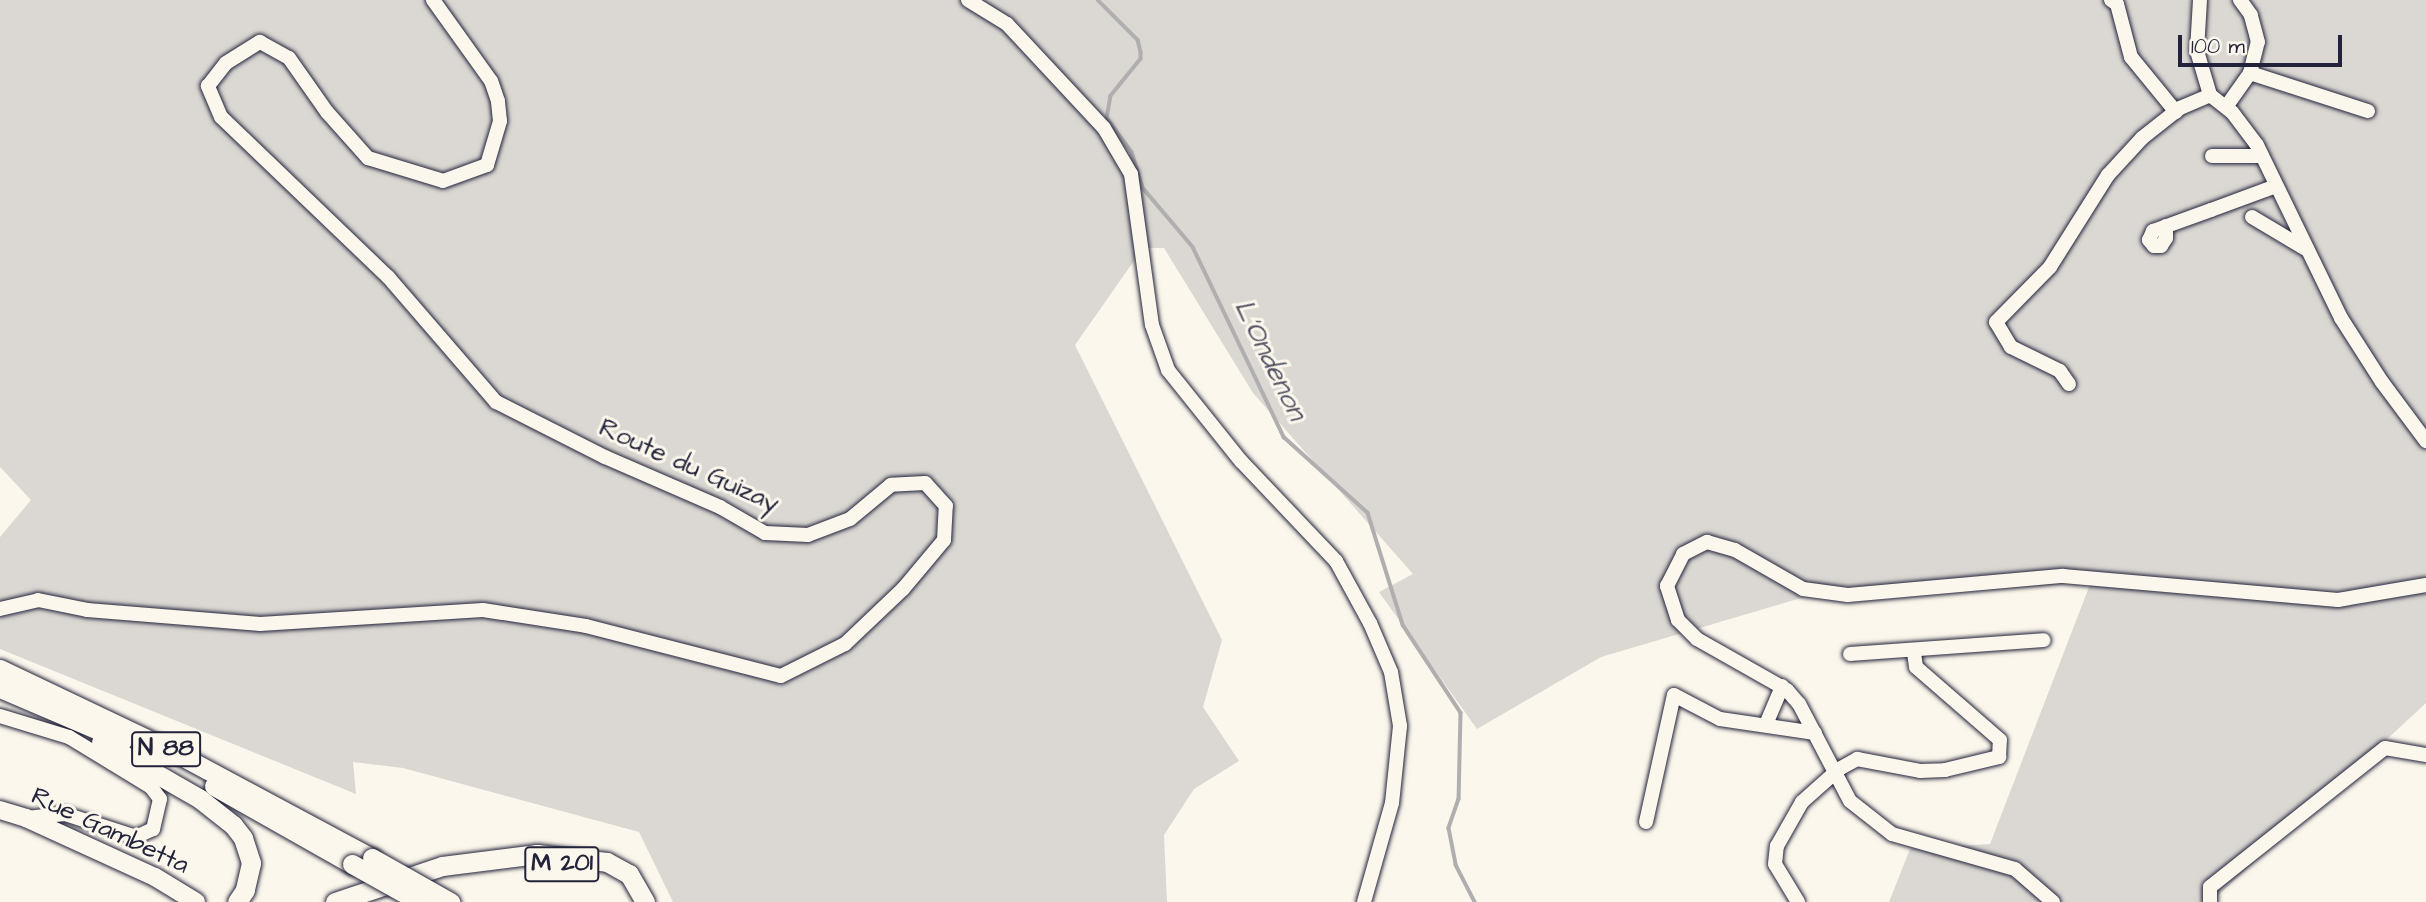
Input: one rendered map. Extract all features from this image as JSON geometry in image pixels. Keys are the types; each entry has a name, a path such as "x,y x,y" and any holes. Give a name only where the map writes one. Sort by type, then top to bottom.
{"highway":[{"name":"N 88","path":"0,669 174,752 450,902"},
{"name":"N 88","path":"0,690 187,770 419,902"},
{"path":"0,690 124,754 221,814 243,838 250,873 237,902"},
{"path":"335,902 395,878 477,860 537,854 607,862 629,874 645,902"},
{"name":"M 201","path":"363,902 450,876 559,864 611,875 632,902"}],"main road":[{"name":"Rue Gambetta","path":"0,810 26,818 155,877 196,902"}],"street":[{"name":"Route du Guizay","path":"1,609 38,600 88,610 260,624 483,610 586,626 781,676 845,644 902,589 944,540 946,506 925,482 891,485 850,519 808,535 765,533 720,507 605,457 496,402 388,277 221,117 208,86 226,63 260,42 289,58 327,112 368,158 443,181 487,165 500,121 498,101 491,81 433,0"},
{"path":"968,0 1007,24 1104,128 1131,174 1152,325 1168,370 1241,461 1336,561 1370,623 1391,672 1400,726 1392,803 1363,902"},
{"path":"2111,0 2117,4 2131,57 2176,112"},
{"path":"2200,0 2197,51 2210,95 2226,107 2262,156 2308,251 2376,373 2426,441"},
{"path":"2226,107 2250,73 2258,42 2251,15 2240,0"},
{"path":"2250,73 2368,111"},
{"path":"2069,384 2060,371 2011,347 1996,322 2050,267 2108,175 2142,138 2176,112 2210,95"},
{"path":"2212,156 2262,156"},
{"path":"2166,226 2276,186"},
{"path":"2201,226 2211,210"},
{"path":"2252,217 2308,251"},
{"path":"2053,902 2015,869 1892,834 1850,801 1834,775 1800,704 1782,686 1697,639 1678,621 1667,586 1683,554 1707,541 1735,550 1803,589 1848,595 2063,576 2338,600 2426,585"},
{"path":"1850,654 1914,653 2043,640"},
{"path":"1798,902 1775,864 1777,846 1802,802 1857,758 1920,771 1956,768 1999,757 2000,740 1916,667 1914,653"},
{"path":"1768,722 1782,686"},
{"path":"1646,822 1674,695 1720,719 1768,722 1815,733"},
{"path":"0,716 69,737 151,787 160,799 153,829 136,837 65,814 26,818"},
{"path":"2209,901 2210,887 2385,748 2399,747 2426,755"}],"shaded area":[{"path":"0,0 2426,0 2426,703 2211,902 1889,902 1910,849 1990,844 2091,582 1836,601 1808,596 1601,657 1477,729 1379,592 1413,574 1253,393 1164,248 1143,248 1075,345 1222,640 1203,707 1239,761 1194,789 1164,835 1167,902 673,902 639,832 403,768 353,762 356,794 0,649 0,537 31,500 0,467"}],"waterway":[{"name":"L'Ondenon","path":"1098,0 1138,40 1141,52 1141,59 1111,96 1107,118 1132,152 1143,188 1193,247 1284,437 1368,513 1403,625 1461,713 1459,799 1449,828 1456,865 1475,902"}]}
